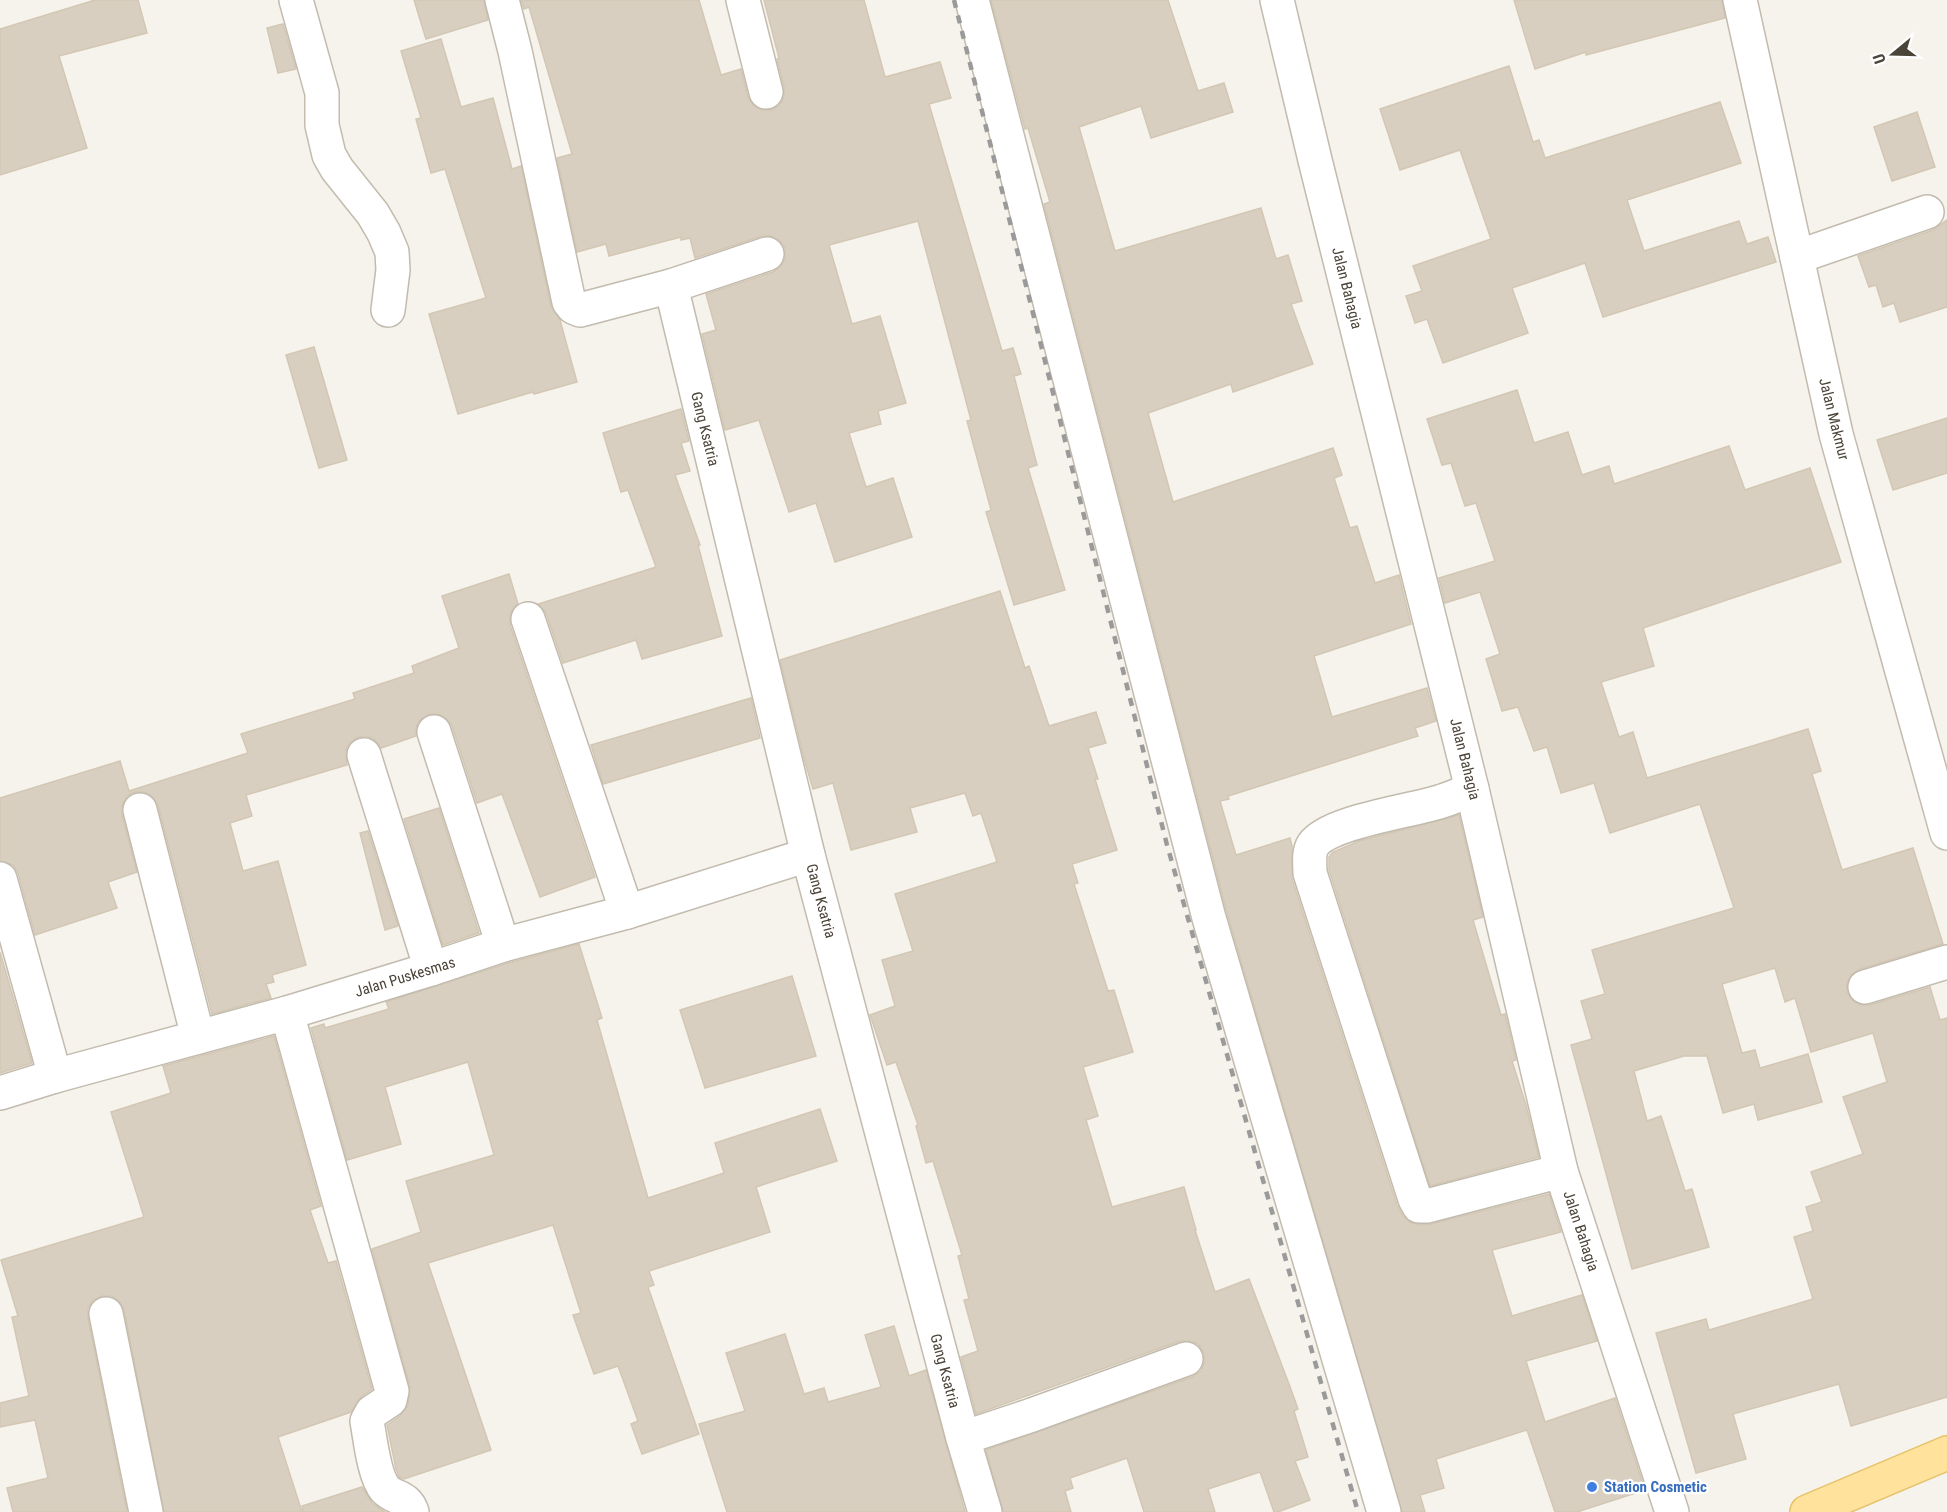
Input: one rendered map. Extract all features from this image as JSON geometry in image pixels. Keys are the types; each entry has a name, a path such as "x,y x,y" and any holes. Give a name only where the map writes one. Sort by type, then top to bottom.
{"main road":[{"path":"1824,1508 1947,1453"}],"street":[{"path":"296,0 320,86 322,125 329,155 337,170 373,214 392,252 393,270 388,310"},
{"path":"502,0 569,302 573,307 580,310 671,286 767,254"},
{"path":"743,0 766,92"},
{"path":"972,0 1209,918 1384,1512"},
{"name":"Jalan Bahagia","path":"1277,0 1472,789 1561,1171 1672,1512"},
{"name":"Jalan Makmur","path":"1740,0 1836,434 1947,833"},
{"path":"1797,257 1927,212"},
{"name":"Gang Ksatria","path":"671,286 808,855 963,1438 985,1512"},
{"path":"528,619 627,912"},
{"path":"434,732 503,945"},
{"path":"364,755 431,969"},
{"path":"1472,789 1442,802 1339,828 1320,838 1312,846 1310,873 1419,1206 1427,1206 1561,1171"},
{"path":"140,810 198,1036"},
{"name":"Jalan Puskesmas","path":"0,1093 287,1013 503,945 627,912 808,855"},
{"path":"0,879 56,1076"},
{"path":"1865,987 1947,962"},
{"path":"287,1013 392,1391 390,1400 372,1412 367,1421 379,1477 386,1490 410,1505 412,1512"},
{"path":"106,1314 146,1512"},
{"path":"963,1438 1186,1359"}],"building":[{"path":"95,0 138,0 147,33 59,56 87,148 0,175 0,29"},
{"path":"414,0 484,0 488,20 426,39"},
{"path":"521,0 699,0 721,75 741,69 748,97 753,105 761,110 771,110 779,106 784,97 784,87 777,59 779,58 764,0 864,0 885,77 940,62 951,98 929,104 1002,351 1013,348 1021,374 1014,376 1037,465 1028,468 1065,590 1014,605 986,512 991,510 967,421 971,420 918,221 829,245 852,324 880,316 906,403 878,411 881,424 849,433 866,487 893,478 912,537 835,562 816,503 789,512 759,420 725,430 702,334 716,330 706,294 773,272 781,266 785,258 785,248 779,240 770,236 762,236 695,258 690,238 681,240 681,237 609,256 606,244 577,252 557,158 572,154 529,7 524,9"},
{"path":"991,0 1168,0 1198,91 1224,83 1233,112 1151,138 1141,106 1079,127 1115,251 1261,208 1276,259 1288,255 1302,301 1291,304 1313,364 1233,392 1231,384 1148,413 1173,502 1333,448 1342,475 1334,478 1350,528 1357,526 1375,583 1399,575 1411,624 1314,656 1332,717 1427,688 1436,721 1415,728 1418,736 1228,796 1229,799 1220,801 1236,855 1290,838 1292,879 1397,1205 1403,1216 1419,1225 1431,1224 1549,1194 1561,1232 1492,1250 1512,1316 1582,1295 1597,1341 1526,1361 1545,1422 1615,1398 1645,1490 1577,1512 1555,1512 1527,1430 1436,1459 1444,1488 1420,1495 1425,1512 1402,1512 1227,913 1044,204 1050,202 1028,128 1025,129"},
{"path":"1514,0 1722,0 1725,18 1586,55 1586,52 1535,69"},
{"path":"283,24 296,69 278,73 267,28"},
{"path":"441,39 461,107 493,98 512,169 521,166 551,306 560,320 577,382 458,414 429,314 486,298 445,169 431,173 416,119 421,118 401,51"},
{"path":"1509,66 1533,142 1539,140 1545,158 1720,102 1741,163 1627,200 1644,251 1739,221 1747,244 1768,237 1776,262 1603,317 1585,263 1512,288 1528,333 1443,363 1427,319 1415,323 1406,296 1422,291 1413,266 1491,239 1460,150 1400,170 1380,109"},
{"path":"1917,112 1935,167 1892,181 1874,127"},
{"path":"1947,220 1947,307 1900,322 1894,303 1883,307 1876,285 1869,287 1858,256 1933,230"},
{"path":"314,347 347,460 319,468 286,355"},
{"path":"1517,390 1534,443 1568,432 1582,475 1609,466 1614,484 1729,446 1745,490 1810,468 1841,562 1643,628 1654,666 1601,682 1619,737 1633,732 1647,778 1808,729 1821,771 1812,774 1842,870 1913,848 1943,944 1860,969 1851,975 1847,983 1847,992 1852,1000 1861,1005 1870,1005 1930,987 1940,1020 1947,1018 1947,1397 1851,1426 1839,1384 1733,1414 1746,1459 1696,1473 1656,1333 1706,1319 1709,1330 1813,1299 1794,1237 1813,1231 1806,1207 1822,1202 1811,1172 1863,1154 1843,1097 1887,1082 1873,1033 1811,1052 1795,998 1785,1002 1775,968 1722,984 1742,1053 1755,1050 1760,1068 1808,1054 1822,1102 1758,1120 1754,1104 1723,1113 1707,1056 1684,1056 1634,1071 1647,1121 1661,1116 1685,1191 1692,1189 1709,1247 1632,1269 1571,1045 1592,1039 1581,1001 1605,994 1592,950 1734,908 1700,804 1610,833 1594,783 1561,793 1547,747 1534,751 1518,707 1502,711 1486,659 1500,654 1480,592 1445,603 1439,578 1495,561 1476,503 1465,506 1451,463 1442,465 1427,419"},
{"path":"681,409 689,441 681,443 690,471 675,475 700,545 698,545 722,636 642,659 636,640 563,663 546,613 538,604 656,567 628,490 621,492 603,433"},
{"path":"1947,418 1947,473 1893,490 1877,440"},
{"path":"509,574 518,604 510,615 510,625 595,877 540,897 502,794 477,803 452,726 447,719 438,714 429,714 420,720 416,728 416,736 381,748 369,737 358,737 350,743 346,750 347,765 246,795 252,816 230,823 243,871 278,861 306,965 272,975 274,982 266,984 271,998 212,1014 158,805 153,797 144,792 135,792 127,796 122,806 122,815 137,872 108,882 117,908 35,935 18,873 13,865 0,861 0,798 120,761 129,791 248,753 241,734 355,699 353,693 414,673 412,666 459,648 442,596"},
{"path":"1000,591 1025,668 1029,666 1049,726 1096,712 1106,743 1088,748 1117,850 1072,864 1078,883 1074,884 1108,991 1114,990 1133,1052 1083,1067 1098,1116 1086,1120 1112,1207 1184,1187 1215,1292 1249,1279 1298,1409 1294,1411 1308,1457 1295,1461 1310,1500 1278,1512 1274,1512 1260,1472 1208,1489 1215,1512 1144,1512 1127,1458 1070,1478 1073,1488 1065,1491 1071,1512 1003,1512 986,1450 1192,1377 1201,1371 1204,1353 1198,1344 1180,1341 976,1414 961,1357 978,1351 964,1300 969,1299 958,1256 962,1255 933,1161 926,1163 916,1126 918,1125 896,1062 887,1065 870,1015 895,1006 882,960 913,951 895,894 997,862 981,813 973,816 965,793 910,808 917,832 851,850 833,783 813,789 780,660"},
{"path":"751,698 760,738 603,784 591,745"},
{"path":"439,808 479,933 443,945 404,819"},
{"path":"1459,815 1483,917 1473,920 1501,1015 1505,1014 1516,1060 1512,1061 1539,1157 1430,1186 1329,870 1329,857 1333,852 1359,841"},
{"path":"368,831 398,926 385,930 360,833"},
{"path":"579,944 602,1018 597,1020 648,1198 724,1173 715,1143 820,1109 837,1161 756,1187 770,1232 649,1271 654,1285 648,1287 699,1434 642,1454 631,1424 638,1421 618,1366 594,1374 573,1315 581,1313 553,1225 428,1263 491,1450 404,1479 399,1477 396,1469 387,1425 400,1416 408,1405 410,1387 372,1249 421,1232 406,1181 494,1155 468,1062 385,1087 401,1144 347,1160 311,1028 324,1024 325,1028 389,1009 386,1002 508,963"},
{"path":"0,952 32,1063 0,1073"},
{"path":"792,976 816,1056 705,1088 680,1010"},
{"path":"274,1036 321,1206 310,1210 328,1263 336,1261 372,1389 361,1397 351,1412 278,1437 302,1512 164,1512 124,1310 120,1302 112,1296 102,1296 93,1300 88,1308 88,1318 127,1512 13,1512 7,1488 48,1478 35,1420 0,1427 0,1403 29,1396 12,1317 18,1316 1,1260 144,1217 111,1112 171,1093 163,1066"},
{"path":"894,1326 909,1376 926,1370 965,1512 727,1512 699,1424 745,1411 726,1353 785,1334 804,1394 824,1388 828,1402 881,1387 865,1335"},
{"path":"362,1487 372,1503 385,1512 303,1512 302,1506"}],"railway":[{"path":"954,0 1167,845 1358,1512"}],"place":[{"name":"Station Cosmetic","path":"1592,1487"}]}
